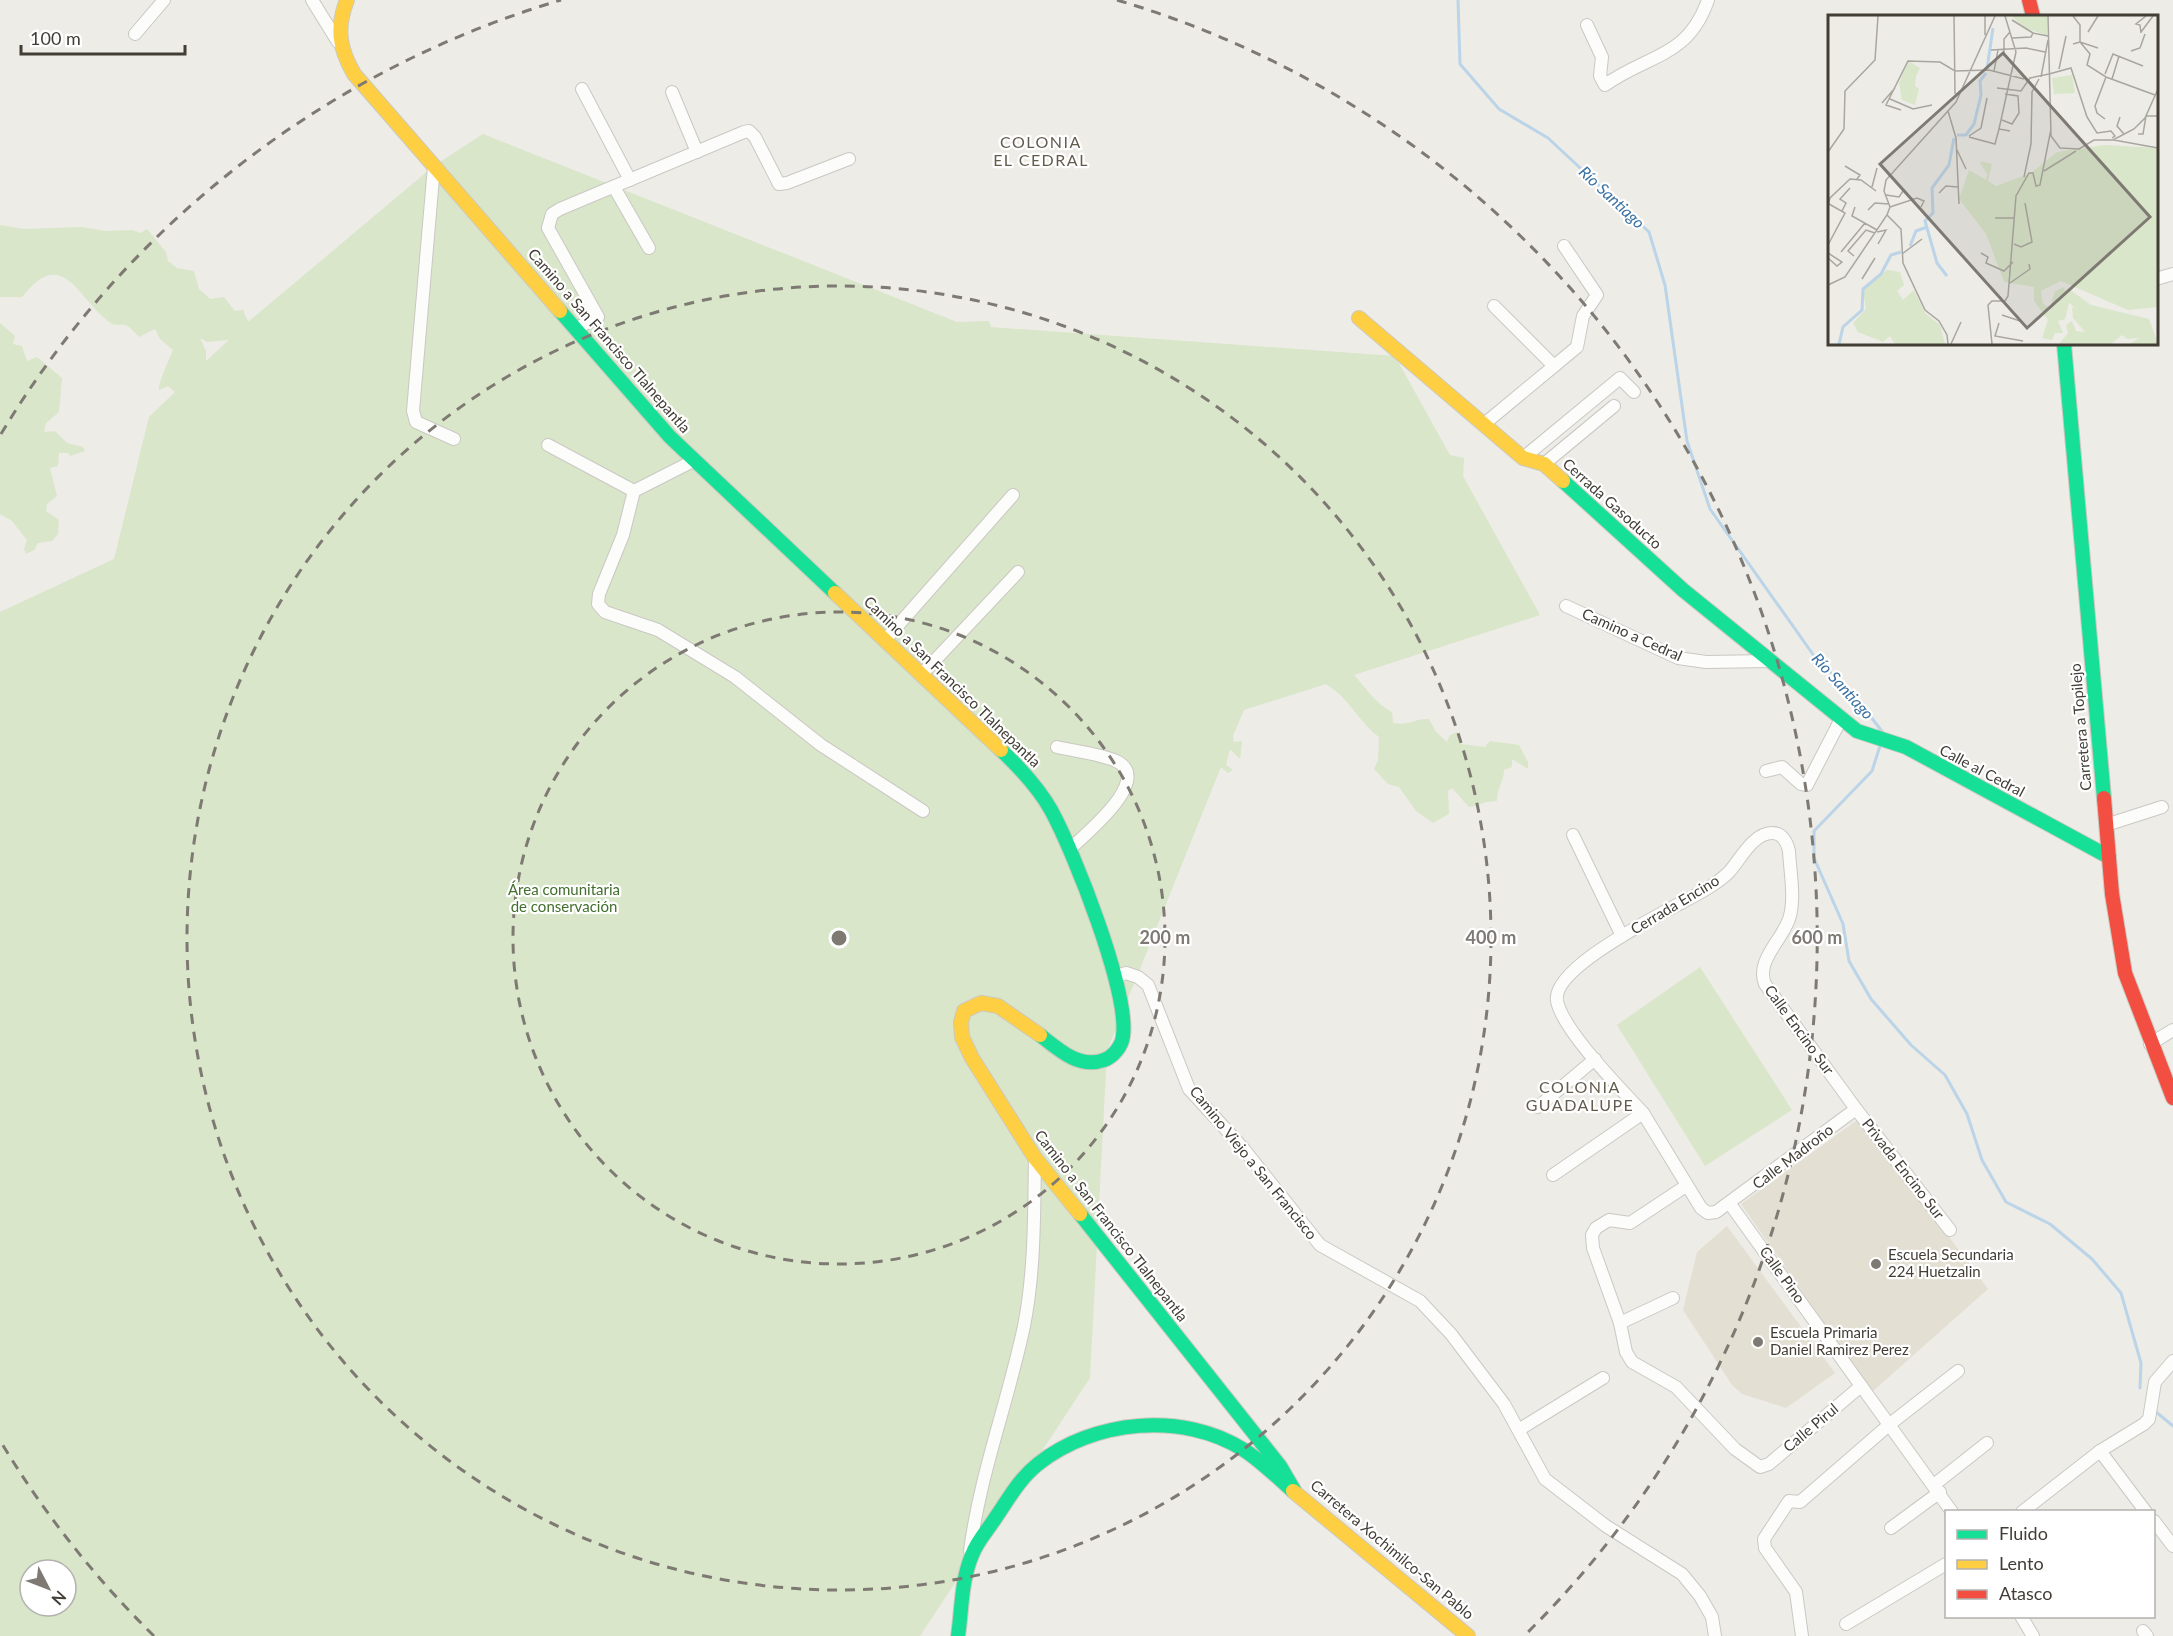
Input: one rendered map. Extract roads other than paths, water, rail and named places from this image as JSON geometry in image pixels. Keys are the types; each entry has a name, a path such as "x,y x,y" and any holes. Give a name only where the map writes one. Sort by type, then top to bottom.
{"street":[{"path":"135,34 164,0"},
{"path":"312,0 338,42"},
{"path":"338,42 340,18 347,0"},
{"path":"1587,25 1602,57 1600,76 1605,86 1623,72 1675,49 1696,25 1708,0"},
{"path":"2029,0 2032,15"},
{"name":"Camino a San Francisco Tlalnepantla","path":"338,42 354,74 670,437 1020,768 1046,802 1069,850 1115,977 1123,1026 1122,1038 1110,1057 1100,1065 1090,1066 1077,1061 1006,1010 990,1002 979,1002 964,1011 961,1022 962,1037 972,1058 1035,1158 1280,1466 1294,1490"},
{"path":"582,89 630,180"},
{"path":"672,92 697,152"},
{"path":"575,329 598,317 548,228 548,220 560,209 749,132 754,136 779,184 849,159"},
{"path":"434,166 413,411 416,422 454,439"},
{"path":"614,187 649,248"},
{"path":"1483,425 1577,347 1583,316 1597,295 1564,246"},
{"path":"2158,279 2173,274"},
{"path":"1494,306 1554,366"},
{"name":"Cerrada Gasoducto","path":"1359,318 1523,458 1544,464 1683,590 1841,719"},
{"name":"Carretera a Topilejo","path":"2064,345 2109,857 2125,974 2150,1044 2173,1098"},
{"path":"1523,458 1620,378 1634,392"},
{"path":"1544,464 1614,406"},
{"path":"548,445 634,491"},
{"path":"695,460 634,491 623,535 599,594 598,604 605,612 658,630 735,677 821,745 923,810"},
{"path":"885,640 1013,495"},
{"path":"922,674 1018,572"},
{"name":"Camino a Cedral","path":"1566,606 1678,657 1706,662 1771,661"},
{"path":"1766,771 1782,767 1801,784 1807,784 1841,719"},
{"name":"Calle al Cedral","path":"1841,719 1868,738 1879,742 1894,742 2109,857"},
{"path":"1057,747 1117,761 1128,772 1129,780 1115,804 1069,850"},
{"path":"2106,825 2162,807"},
{"name":"Cerrada Encino","path":"1595,1059 1566,1021 1557,1000 1559,986 1568,975 1622,936 1727,874 1759,837 1771,833 1780,835 1787,843"},
{"path":"1573,835 1622,936"},
{"name":"Calle Encino Sur","path":"1787,843 1790,918 1761,975 1765,984 1856,1109"},
{"name":"Camino Viejo a San Francisco","path":"1115,977 1126,973 1138,977 1148,985 1189,1089 1243,1148 1320,1245 1420,1301 1451,1334 1520,1429 1545,1479 1606,1526 1682,1574 1700,1596 1712,1617 1716,1636"},
{"path":"2150,1044 2173,1030"},
{"path":"1538,1107 1595,1059 1643,1113 1701,1208 1708,1213 1716,1212 1730,1204"},
{"name":"Calle Madroño","path":"1730,1204 1856,1109"},
{"name":"Privada Encino Sur","path":"1856,1109 1950,1230"},
{"path":"1553,1175 1643,1113"},
{"path":"958,1636 976,1505 1010,1387 1024,1323 1034,1236 1035,1158"},
{"path":"1673,1298 1620,1323 1593,1248 1592,1235 1596,1228 1609,1220 1630,1223 1686,1186"},
{"name":"Calle Pino","path":"1730,1204 1951,1510"},
{"name":"Calle Pirul","path":"1620,1323 1626,1352 1632,1362 1676,1387 1735,1449 1760,1467 1769,1464 1861,1386"},
{"path":"2025,1510 2100,1451 2149,1419 2152,1390 2163,1370 2173,1361"},
{"path":"1802,1636 1796,1592 1765,1548 1768,1532 1789,1501 1800,1502 1890,1424 1959,1371"},
{"path":"1520,1429 1603,1378"},
{"name":"Carretera Xochimilco-San Pablo","path":"969,1562 1000,1510 1027,1474 1050,1456 1070,1445 1125,1428 1152,1425 1180,1428 1222,1438 1244,1450 1468,1636"},
{"path":"1891,1528 1987,1443"},
{"path":"2100,1451 2143,1510"},
{"path":"2155,1522 2173,1546"},
{"path":"1846,1624 1945,1565"},
{"path":"2022,1618 2033,1636"}],"waterway":[{"name":"Río Santiago","path":"1458,0 1460,64 1499,109 1548,138 1649,232 1665,285 1687,441 1710,509 1817,660 1851,691 1884,734"},
{"name":"Río Santiago","path":"1880,746 1872,771 1814,831 1814,858 1843,924 1849,961 1871,999 1911,1045 1945,1075 1967,1114 1982,1160 2006,1202 2050,1224 2092,1259 2121,1293 2141,1363 2140,1388"},
{"name":"Río Santiago","path":"2155,1411 2173,1426"}],"place":[{"name":"Escuela Secundaria 224 Huetzalin","path":"1876,1264"},
{"name":"Escuela Primaria Daniel Ramirez Perez","path":"1758,1342"}],"district":[{"name":"COLONIA EL CEDRAL","path":"1041,151"},
{"name":"COLONIA GUADALUPE","path":"1580,1096"}],"park label":[{"name":"Área comunitaria de conservación","path":"564,898"}]}
